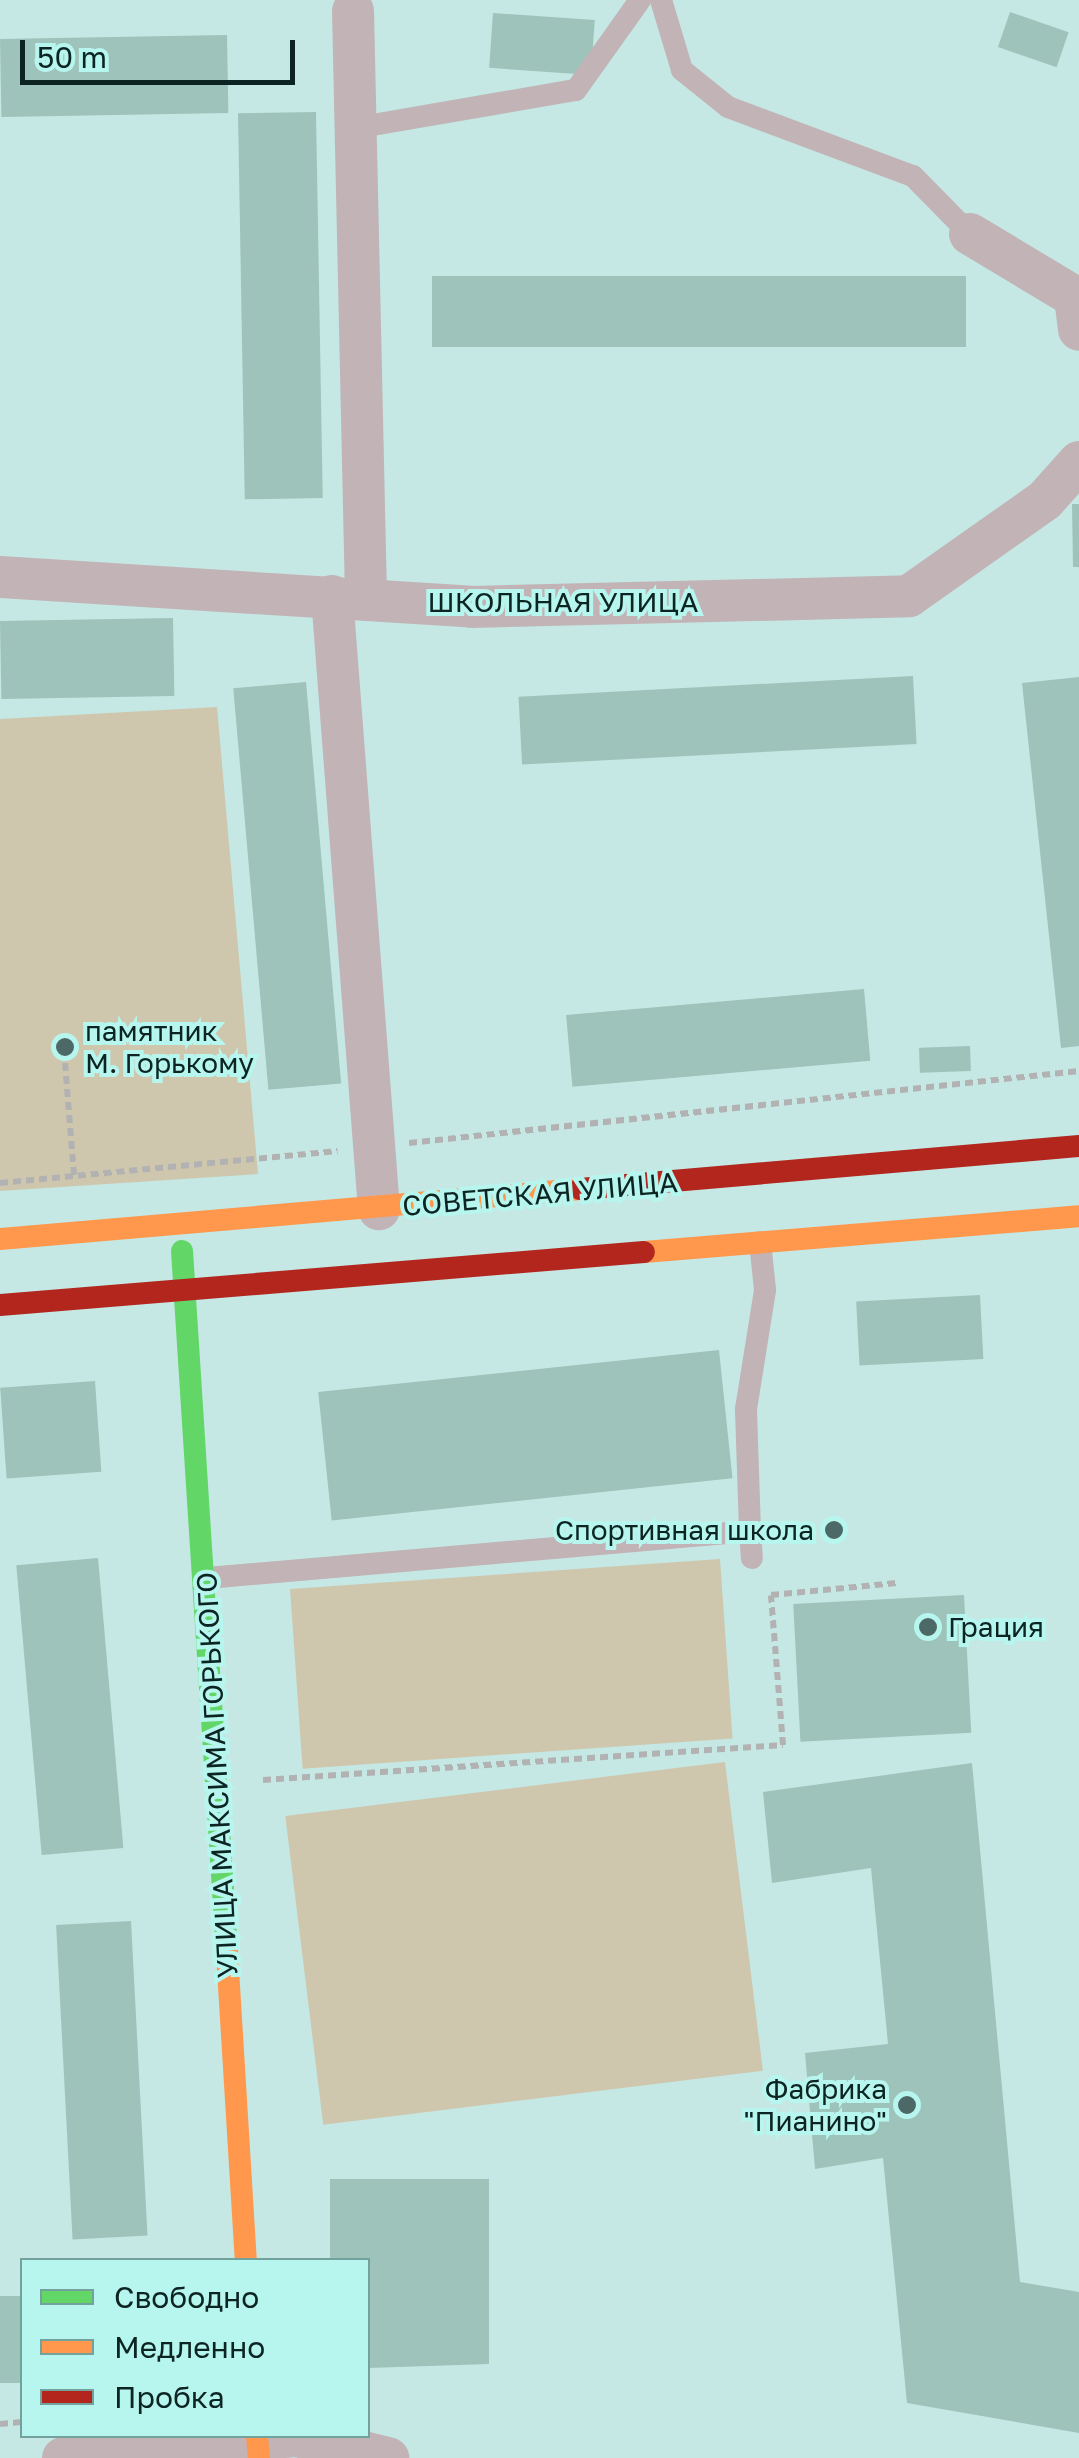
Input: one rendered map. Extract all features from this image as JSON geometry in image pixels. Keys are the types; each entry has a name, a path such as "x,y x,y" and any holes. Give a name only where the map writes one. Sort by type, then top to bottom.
{"main road":[{"name":"СОВЕТСКАЯ УЛИЦА","path":"0,1239 1079,1146"},
{"path":"0,1305 1079,1216"},
{"name":"УЛИЦА МАКСИМА ГОРЬКОГО","path":"180,1226 207,1578 246,2258"}],"street":[{"path":"353,11 356,128 349,597 379,1209"},
{"path":"970,234 1075,297 1079,330"},
{"name":"ШКОЛЬНАЯ УЛИЦА","path":"0,577 471,608 909,596 1045,500 1079,462"},
{"path":"63,2458 258,2446 289,2438"},
{"path":"305,2438 388,2458"}],"lane":[{"path":"356,128 576,90 640,0"},
{"path":"661,0 682,70 728,107 912,176 970,234"},
{"path":"752,1558 746,1409 765,1290 760,1241"},
{"path":"207,1578 750,1531"}],"path":[{"path":"65,1063 74,1176"},
{"path":"0,1183 374,1147 1079,1070"},
{"path":"263,1780 783,1746 770,1595 899,1582"}],"shaded area":[{"path":"217,707 258,1174 0,1191 0,719"},
{"path":"720,1559 733,1739 303,1769 290,1589"},
{"path":"725,1762 763,2071 323,2125 285,1816"}],"building":[{"path":"1010,12 1069,32 1057,67 998,47"},
{"path":"493,13 595,20 591,75 489,68"},
{"path":"227,35 228,113 1,117 0,39"},
{"path":"316,112 323,498 245,499 238,113"},
{"path":"432,276 966,276 966,347 432,347"},
{"path":"1072,504 1079,504 1079,567 1073,567"},
{"path":"173,618 174,696 1,699 0,621"},
{"path":"913,676 917,744 522,765 519,697"},
{"path":"1079,677 1079,1046 1061,1048 1022,683"},
{"path":"306,682 341,1083 268,1090 233,688"},
{"path":"864,989 870,1061 572,1087 566,1015"},
{"path":"970,1046 971,1071 920,1073 919,1048"},
{"path":"980,1295 983,1359 860,1365 856,1301"},
{"path":"719,1350 732,1478 332,1520 318,1392"},
{"path":"95,1381 101,1472 7,1478 0,1388"},
{"path":"98,1558 123,1848 42,1855 16,1565"},
{"path":"964,1595 971,1733 800,1742 793,1604"},
{"name":"Фабрика \"Пианино\"","path":"972,1763 1020,2282 1079,2292 1079,2433 907,2403 883,2158 815,2169 805,2053 888,2044 871,1868 772,1883 763,1792"},
{"path":"131,1921 147,2236 73,2239 56,1925"},
{"path":"330,2179 489,2179 489,2364 370,2368 370,2258 330,2258"},
{"path":"0,2296 20,2296 20,2383 0,2383"}],"traffic: fast":[{"path":"182,1251 227,1953"}],"traffic: slow":[{"path":"0,1239 580,1189"},
{"path":"644,1252 1079,1216"},
{"path":"227,1953 246,2258"},
{"path":"257,2438 259,2458"}],"traffic: jam":[{"path":"580,1189 1079,1146"},
{"path":"0,1305 644,1252"}],"place":[{"name":"памятник М. Горькому","path":"65,1047"},
{"name":"Спортивная школа","path":"834,1530"},
{"name":"Грация","path":"928,1627"},
{"name":"Фабрика \"Пианино\"","path":"907,2105"}]}
